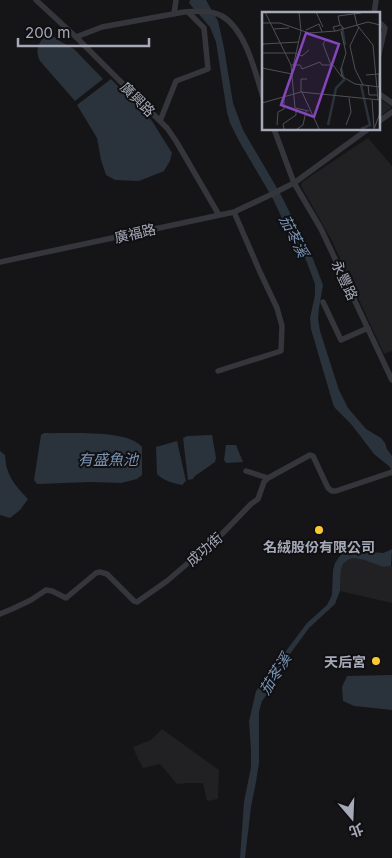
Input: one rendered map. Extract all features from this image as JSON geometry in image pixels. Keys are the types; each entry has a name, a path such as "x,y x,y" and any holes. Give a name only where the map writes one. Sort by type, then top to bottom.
{"street":[{"name":"廣興路","path":"36,0 167,128 219,215"},
{"path":"174,14 176,0"},
{"path":"76,37 102,27 188,12 210,12 223,17 240,34 262,95"},
{"path":"160,121 176,80 208,69 204,28 188,12"},
{"path":"380,23 385,28 380,49"},
{"path":"380,94 392,103"},
{"path":"380,121 392,112"},
{"name":"永豐路","path":"274,130 294,183 321,230 391,377"},
{"path":"294,183 367,130"},
{"name":"廣福路","path":"0,262 234,212 294,183"},
{"path":"218,371 281,351 282,326 277,308 234,212"},
{"path":"323,302 342,340 368,328"},
{"path":"246,471 268,478 310,455 314,456 328,488 332,491 392,472"},
{"name":"成功街","path":"0,614 31,600 46,590 66,598 96,573 100,572 107,574 137,602 167,581 222,534 258,499 264,482 268,478"}],"shaded area":[{"path":"380,99 392,107 380,116"},
{"path":"368,138 392,166 392,351 384,354 331,239 301,186 302,182"},
{"path":"353,558 383,567 392,566 392,603 340,591 343,564"},
{"path":"162,729 219,770 218,799 207,801 203,783 177,784 160,764 143,768 133,747 151,740"}],"water":[{"name":"茄苳溪","path":"190,0 206,0 218,21 233,103 243,130 281,195 313,259 323,285 318,319 339,390 348,408 366,429 381,438 385,443 392,456 392,472 390,467 374,454 333,404 311,329 310,318 315,295 315,284 306,260 287,229 273,199 230,123 216,42 210,27 189,3"},
{"path":"49,33 74,49 103,79 75,101 38,57 38,46"},
{"path":"111,79 152,121 172,153 164,171 139,181 115,180 106,175 97,138 77,105"},
{"name":"有盛魚池","path":"44,433 111,435 135,441 142,447 142,475 137,479 121,483 37,484 34,480 41,435"},
{"path":"212,435 215,462 193,479 188,480 183,438 187,436"},
{"name":"有盛魚池","path":"177,441 186,481 182,485 166,480 157,474 156,447"},
{"path":"226,445 236,445 243,462 226,463 224,460"},
{"path":"0,451 5,455 7,469 12,480 28,499 20,510 10,518 0,515"},
{"name":"茄苳溪","path":"392,549 391,566 383,567 353,558 343,564 340,591 335,604 309,628 287,658 273,686 262,701 259,712 259,763 245,858 240,858 244,802 251,767 249,721 256,691 307,623 327,605 332,595 333,570 339,557 349,550 383,553"},
{"path":"392,675 392,710 354,706 343,701 342,687 347,676"}],"place":[{"name":"名絨股份有限公司","path":"319,530"},
{"name":"天后宮","path":"376,661"}]}
